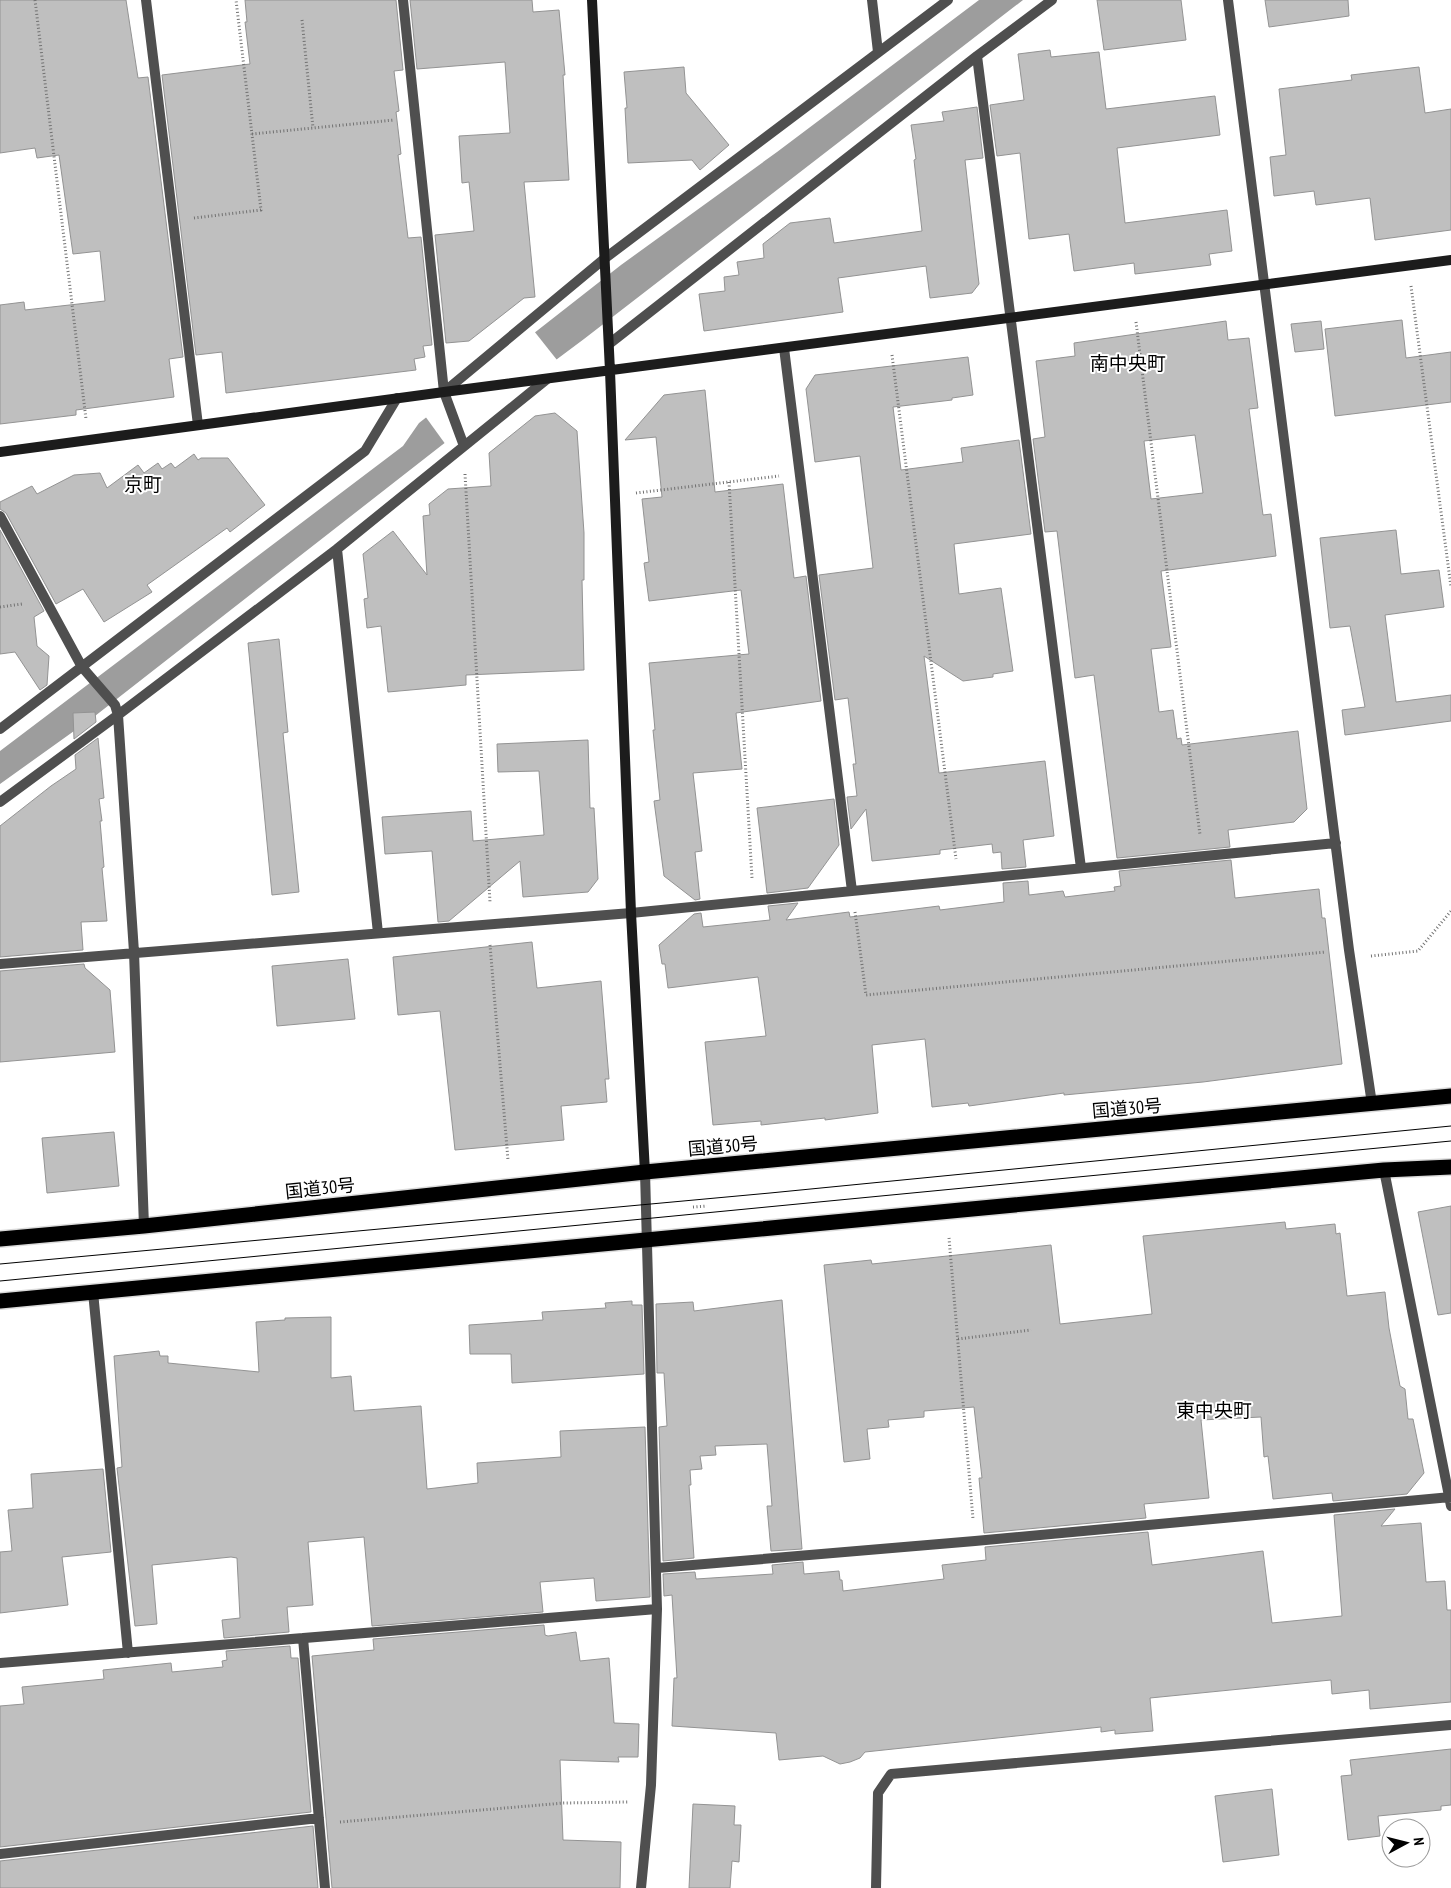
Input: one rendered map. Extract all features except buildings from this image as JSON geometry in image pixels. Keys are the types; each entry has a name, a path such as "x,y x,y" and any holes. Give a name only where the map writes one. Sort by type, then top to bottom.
{"highway":[{"name":"国道30号","path":"0,1239 144,1226 645,1172 1451,1096"},
{"path":"0,1301 1384,1170 1451,1167"}],"street":[{"path":"146,0 198,425"},
{"path":"403,0 446,396 464,446"},
{"path":"592,0 609,344 631,913 645,1172 657,1568 651,1785 641,1888"},
{"path":"872,0 878,52"},
{"path":"446,396 604,264 948,0"},
{"path":"609,344 977,56 1052,0"},
{"path":"1228,0 1350,954 1372,1104"},
{"path":"977,56 1081,868"},
{"path":"0,452 397,398 446,396 464,389 1451,260"},
{"path":"784,348 852,891"},
{"path":"0,802 117,710 337,549 547,379"},
{"path":"0,729 365,451 397,398"},
{"path":"0,516 82,667 117,710 134,952 144,1226"},
{"path":"337,549 378,934"},
{"path":"0,964 631,913 1336,843"},
{"path":"657,1568 1450,1500 1384,1170"},
{"path":"93,1292 128,1653"},
{"path":"0,1663 657,1609"},
{"path":"303,1638 325,1888"},
{"path":"876,1888 878,1793 891,1774 1451,1725"},
{"path":"0,1854 319,1821"}],"path":[{"path":"35,0 88,440"},
{"path":"173,221 261,210 236,0"},
{"path":"302,20 313,128"},
{"path":"252,134 415,118"},
{"path":"1409,266 1451,587"},
{"path":"1133,302 1203,856"},
{"path":"889,334 959,880"},
{"path":"464,446 489,892 489,925 508,1160"},
{"path":"633,493 800,474"},
{"path":"729,482 754,901"},
{"path":"852,891 866,995 1350,954 1418,950 1451,911"},
{"path":"693,1207 707,1206"},
{"path":"948,1238 975,1542"},
{"path":"958,1339 1032,1330"},
{"path":"319,1821 564,1803 649,1803"}],"shaded area":[{"path":"979,0 1023,0 584,339 442,445 95,716 0,784 0,751 403,446 419,423 621,265 777,152"}],"pier":[{"path":"534,331 557,360 446,445 425,416"}],"tram line":[{"path":"0,1264 770,1193 1451,1126"},
{"path":"0,1281 1451,1141"}],"district":[{"name":"南中央町","path":"1128,363"},
{"name":"京町","path":"143,484"},
{"name":"東中央町","path":"1214,1410"}]}
